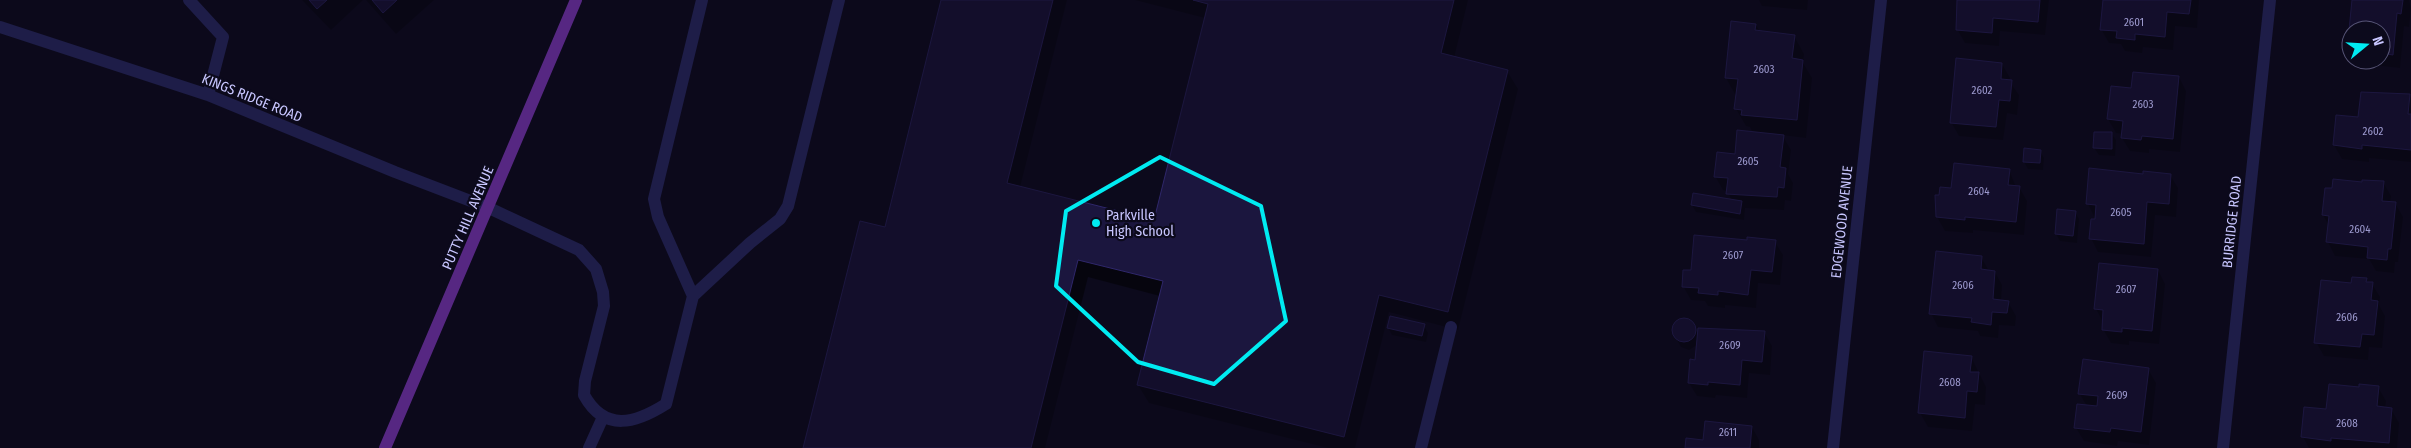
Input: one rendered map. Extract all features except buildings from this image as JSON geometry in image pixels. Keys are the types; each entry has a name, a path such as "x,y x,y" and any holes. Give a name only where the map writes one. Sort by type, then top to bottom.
{"main road":[{"name":"PUTTY HILL AVENUE","path":"385,448 489,208 576,0"}],"street":[{"path":"189,0 223,37 208,95"},
{"path":"692,296 658,217 654,199 702,0"},
{"path":"589,448 603,417 619,422 631,421 666,404 692,296 750,243 780,219 788,206 840,0"},
{"name":"EDGEWOOD AVENUE","path":"1833,448 1881,0"},
{"name":"BURRIDGE ROAD","path":"2223,448 2270,0"},
{"name":"KINGS RIDGE ROAD","path":"0,27 208,95 395,172 489,208 579,250 596,270 604,292 604,306 583,388 587,400 603,417"},
{"path":"1420,448 1451,326"}],"highlighted area":[{"path":"1160,157 1261,206 1286,321 1214,384 1138,362 1056,286 1066,211"}],"place":[{"name":"Parkville High School","path":"1096,223"}]}
